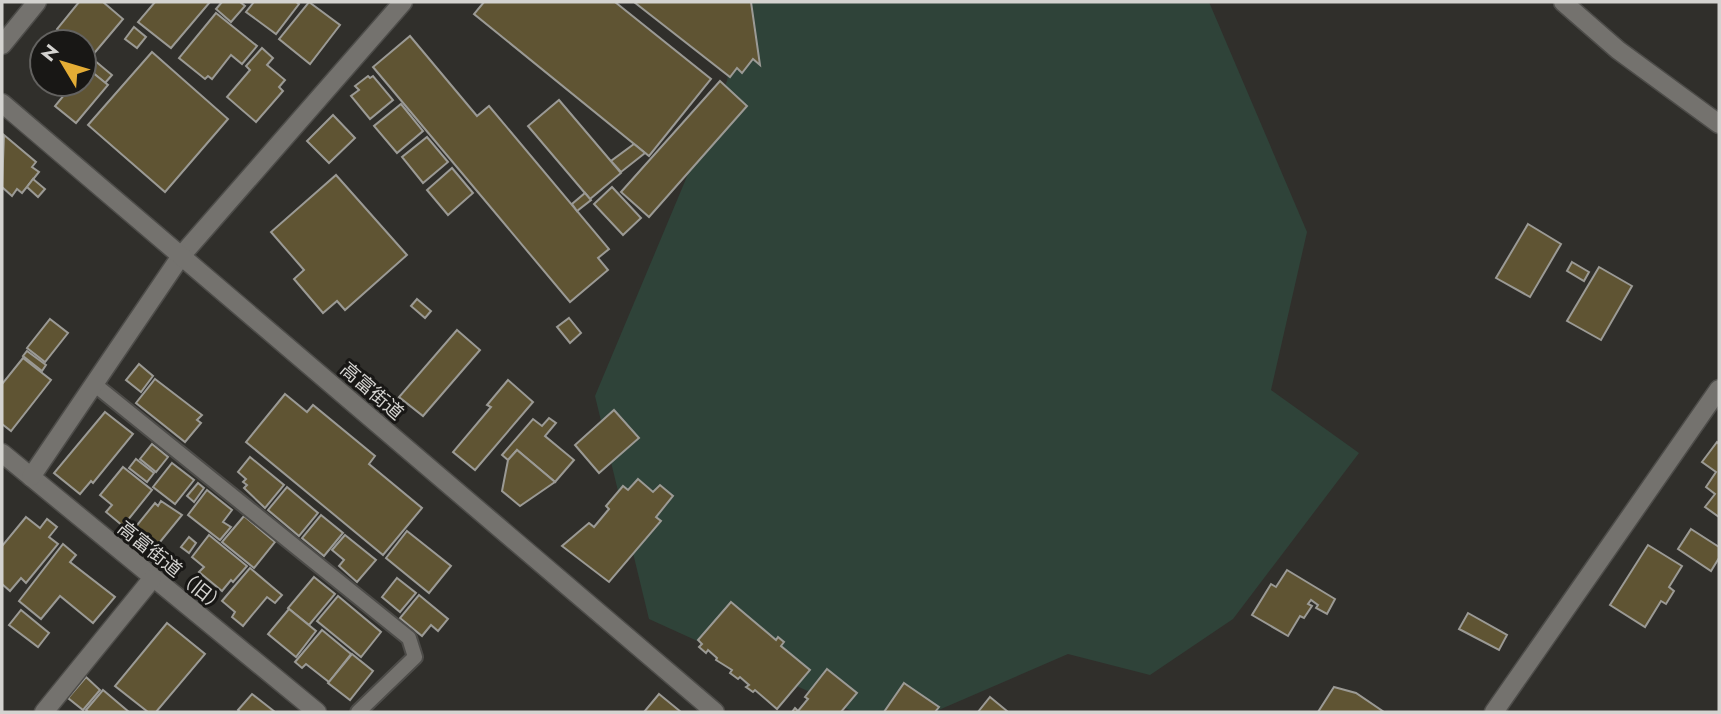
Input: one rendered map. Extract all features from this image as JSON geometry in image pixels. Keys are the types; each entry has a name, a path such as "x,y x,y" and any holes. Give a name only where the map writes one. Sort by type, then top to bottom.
{"street":[{"path":"2,45 37,2"},
{"path":"31,477 181,256 403,2"},
{"path":"1563,2 1618,50 1719,124"},
{"name":"高富街道","path":"2,103 715,712"},
{"path":"1494,712 1719,389"},
{"name":"高富街道（旧）","path":"2,453 317,712"},
{"path":"44,712 152,579"}],"lane":[{"path":"94,384 409,638 415,657 358,712"}],"green space":[{"path":"740,2 1209,2 1307,232 1271,390 1359,453 1233,619 1150,675 1068,654 934,712 854,712 649,619 595,396 727,81"}],"building":[{"path":"79,2 103,2 123,19 98,49 98,28 58,28"},
{"path":"155,2 210,2 171,48 138,22"},
{"path":"222,2 240,2 245,6 231,22 216,9"},
{"path":"254,2 299,4 276,34 246,12"},
{"path":"309,2 340,25 310,64 279,39"},
{"path":"484,2 615,2 711,79 649,156 474,14"},
{"path":"634,2 751,2 760,65 753,59 742,73 737,68 730,77"},
{"path":"216,13 257,46 242,64 231,55 212,79 208,76 205,79 179,58"},
{"path":"134,27 146,37 137,48 125,39"},
{"path":"410,36 477,116 489,106 609,249 598,258 608,270 570,302 373,67"},
{"path":"262,48 273,58 267,65 285,80 279,87 283,91 256,122 227,97 250,70 246,66"},
{"path":"152,52 228,119 165,192 88,125"},
{"path":"98,63 112,75 105,83 98,77"},
{"path":"368,76 373,76 393,100 370,119 351,96 359,90 355,86"},
{"path":"98,77 108,85 98,97"},
{"path":"720,81 747,106 649,217 621,192"},
{"path":"62,98 97,98 76,123 55,106"},
{"path":"559,100 621,173 590,199 528,126"},
{"path":"401,104 423,131 397,153 374,126"},
{"path":"333,115 355,138 329,163 307,141"},
{"path":"4,135 36,162 32,167 39,172 22,193 17,189 12,196 2,187"},
{"path":"427,137 448,162 423,183 402,157"},
{"path":"634,144 645,153 621,172 611,161"},
{"path":"452,168 473,193 448,215 427,190"},
{"path":"336,175 407,255 345,310 337,301 323,313 294,279 304,270 271,232"},
{"path":"33,179 45,189 38,197 27,187"},
{"path":"612,187 641,218 623,235 594,204"},
{"path":"585,193 591,200 577,211 572,204"},
{"path":"1528,224 1561,244 1530,297 1496,278"},
{"path":"1572,262 1589,272 1584,281 1567,271"},
{"path":"1599,267 1632,286 1601,340 1567,321"},
{"path":"417,299 431,311 425,318 411,306"},
{"path":"569,318 581,333 570,343 557,327"},
{"path":"50,319 68,333 45,362 27,348"},
{"path":"457,330 480,350 423,416 399,397"},
{"path":"27,351 46,365 42,371 23,356"},
{"path":"23,358 51,380 11,431 2,424 2,384"},
{"path":"139,364 153,376 141,392 126,380"},
{"path":"155,379 202,415 197,420 201,423 185,442 136,403"},
{"path":"508,380 533,402 475,470 453,452 491,407 487,405"},
{"path":"285,394 307,412 313,405 375,456 369,464 422,508 383,555 246,442"},
{"path":"614,410 639,438 599,473 575,445"},
{"path":"105,412 133,434 93,483 91,481 80,494 54,473"},
{"path":"549,418 556,423 545,436 574,460 555,482 517,450 508,460 502,455 533,419 542,426"},
{"path":"1717,442 1719,517 1705,507 1715,494 1706,487 1716,472 1702,462"},
{"path":"152,444 168,457 156,472 140,459"},
{"path":"517,450 555,482 520,506 502,491 508,460"},
{"path":"250,457 284,485 265,508 244,488 247,485 243,482 246,479 238,472"},
{"path":"136,459 154,473 147,482 129,468"},
{"path":"172,463 194,480 175,504 153,487"},
{"path":"123,467 152,490 123,526 106,512 112,505 100,495"},
{"path":"638,479 653,492 660,485 673,496 656,517 661,521 609,582 562,546 589,523 594,527 609,509 606,506 623,486 628,490"},
{"path":"198,483 204,488 194,502 187,496"},
{"path":"287,487 318,513 299,536 268,510"},
{"path":"207,490 232,510 223,522 231,527 220,540 188,515"},
{"path":"161,501 182,515 151,553 129,535 155,503 158,506"},
{"path":"321,515 343,533 324,556 302,538"},
{"path":"244,516 275,542 254,568 222,542"},
{"path":"26,517 40,528 47,519 57,527 49,537 58,544 26,583 21,578 10,591 2,584 2,546"},
{"path":"1691,529 1719,547 1719,558 1711,571 1678,549"},
{"path":"407,531 451,566 429,593 386,558"},
{"path":"209,535 247,566 222,591 199,572 204,567 192,557"},
{"path":"345,535 376,560 357,582 339,566 344,560 332,550"},
{"path":"189,537 196,543 189,553 181,547"},
{"path":"63,544 76,555 70,562 115,597 93,623 60,596 41,619 19,601"},
{"path":"1648,545 1682,566 1669,587 1674,591 1666,604 1661,601 1645,627 1610,605"},
{"path":"250,568 282,595 275,603 267,597 243,626 232,617 235,612 222,601"},
{"path":"1287,570 1335,599 1327,614 1316,608 1318,605 1311,600 1308,604 1312,606 1304,618 1300,616 1288,636 1252,615 1271,584 1276,587"},
{"path":"314,577 335,594 309,625 288,608"},
{"path":"397,578 416,593 400,612 382,597"},
{"path":"419,595 448,619 438,631 431,625 422,636 400,618"},
{"path":"338,596 381,632 361,657 317,621"},
{"path":"731,602 776,640 778,637 784,642 781,646 810,670 777,709 755,690 753,692 746,687 749,685 730,673 732,670 716,660 708,650 706,653 699,647 702,644 698,640"},
{"path":"289,609 316,631 296,657 268,634"},
{"path":"21,610 49,633 38,647 9,625"},
{"path":"1468,613 1507,635 1499,650 1459,629"},
{"path":"167,623 205,654 156,712 148,712 115,686"},
{"path":"322,630 351,654 329,682 306,664 302,668 295,662"},
{"path":"352,654 373,671 350,700 328,683"},
{"path":"827,669 857,693 841,712 792,712 795,708 798,711 808,699 805,697"},
{"path":"86,677 100,690 83,710 68,698"},
{"path":"904,683 939,707 935,712 884,712"},
{"path":"1334,687 1356,693 1384,712 1318,712"},
{"path":"103,690 129,712 88,712 86,710"},
{"path":"252,694 275,712 240,712 238,710"},
{"path":"659,694 681,712 644,712"},
{"path":"990,697 1007,711 978,712"}]}
